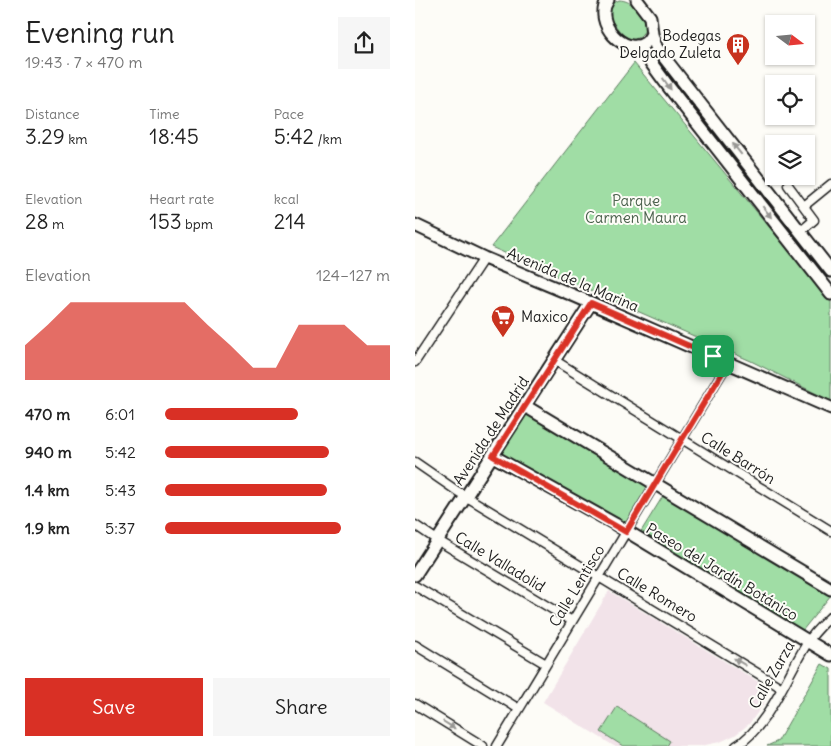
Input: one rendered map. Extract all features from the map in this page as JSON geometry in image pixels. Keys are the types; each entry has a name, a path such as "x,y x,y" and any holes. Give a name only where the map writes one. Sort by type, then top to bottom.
{"street":[{"path":"637,0 650,17 651,34 656,47 831,271"},
{"path":"605,1 603,12 605,25 615,37 625,44 636,46 645,43 651,34"},
{"path":"636,46 649,59 668,86 831,294"},
{"path":"804,206 831,184"},
{"path":"788,185 814,220 801,232"},
{"name":"Avenida de la Marina","path":"416,226 484,258 831,408"},
{"path":"415,362 484,258"},
{"name":"Avenida de Madrid","path":"415,575 591,303"},
{"name":"Calle Barrón","path":"554,360 831,531"},
{"name":"Calle Lentisco","path":"497,746 728,363"},
{"path":"525,406 831,589"},
{"name":"Paseo del Jardín Botánico","path":"493,456 626,532 831,655"},
{"name":"Calle Romero","path":"415,462 466,496 781,688"},
{"name":"Calle Valladolid","path":"415,525 572,621"},
{"path":"415,586 546,664"},
{"name":"Calle Zarza","path":"736,746 748,738 762,721 808,640 831,616"},
{"path":"415,645 519,708"},
{"path":"415,704 483,746"}],"shaded area":[{"path":"609,591 770,689 763,705 749,724 735,735 720,742 700,746 614,746 543,702"}],"green space":[{"path":"619,0 633,5 645,22 647,27 635,39 627,38 623,35 610,17 610,7"},
{"name":"Parque Carmen Maura","path":"634,63 831,302 831,401 751,361 491,247"},
{"path":"525,406 655,485 626,531 493,456"},
{"path":"663,496 831,593 831,595 802,631 640,533"},
{"path":"822,664 831,669 831,746 767,746 778,741"},
{"path":"617,707 670,741 667,746 623,746 601,732"}],"place":[{"name":"Bodegas Delgado Zuleta","path":"738,66"},
{"name":"Maxico","path":"503,338"}],"route":[{"path":"591,303 713,356 728,363 626,532 493,456 591,303"}]}
